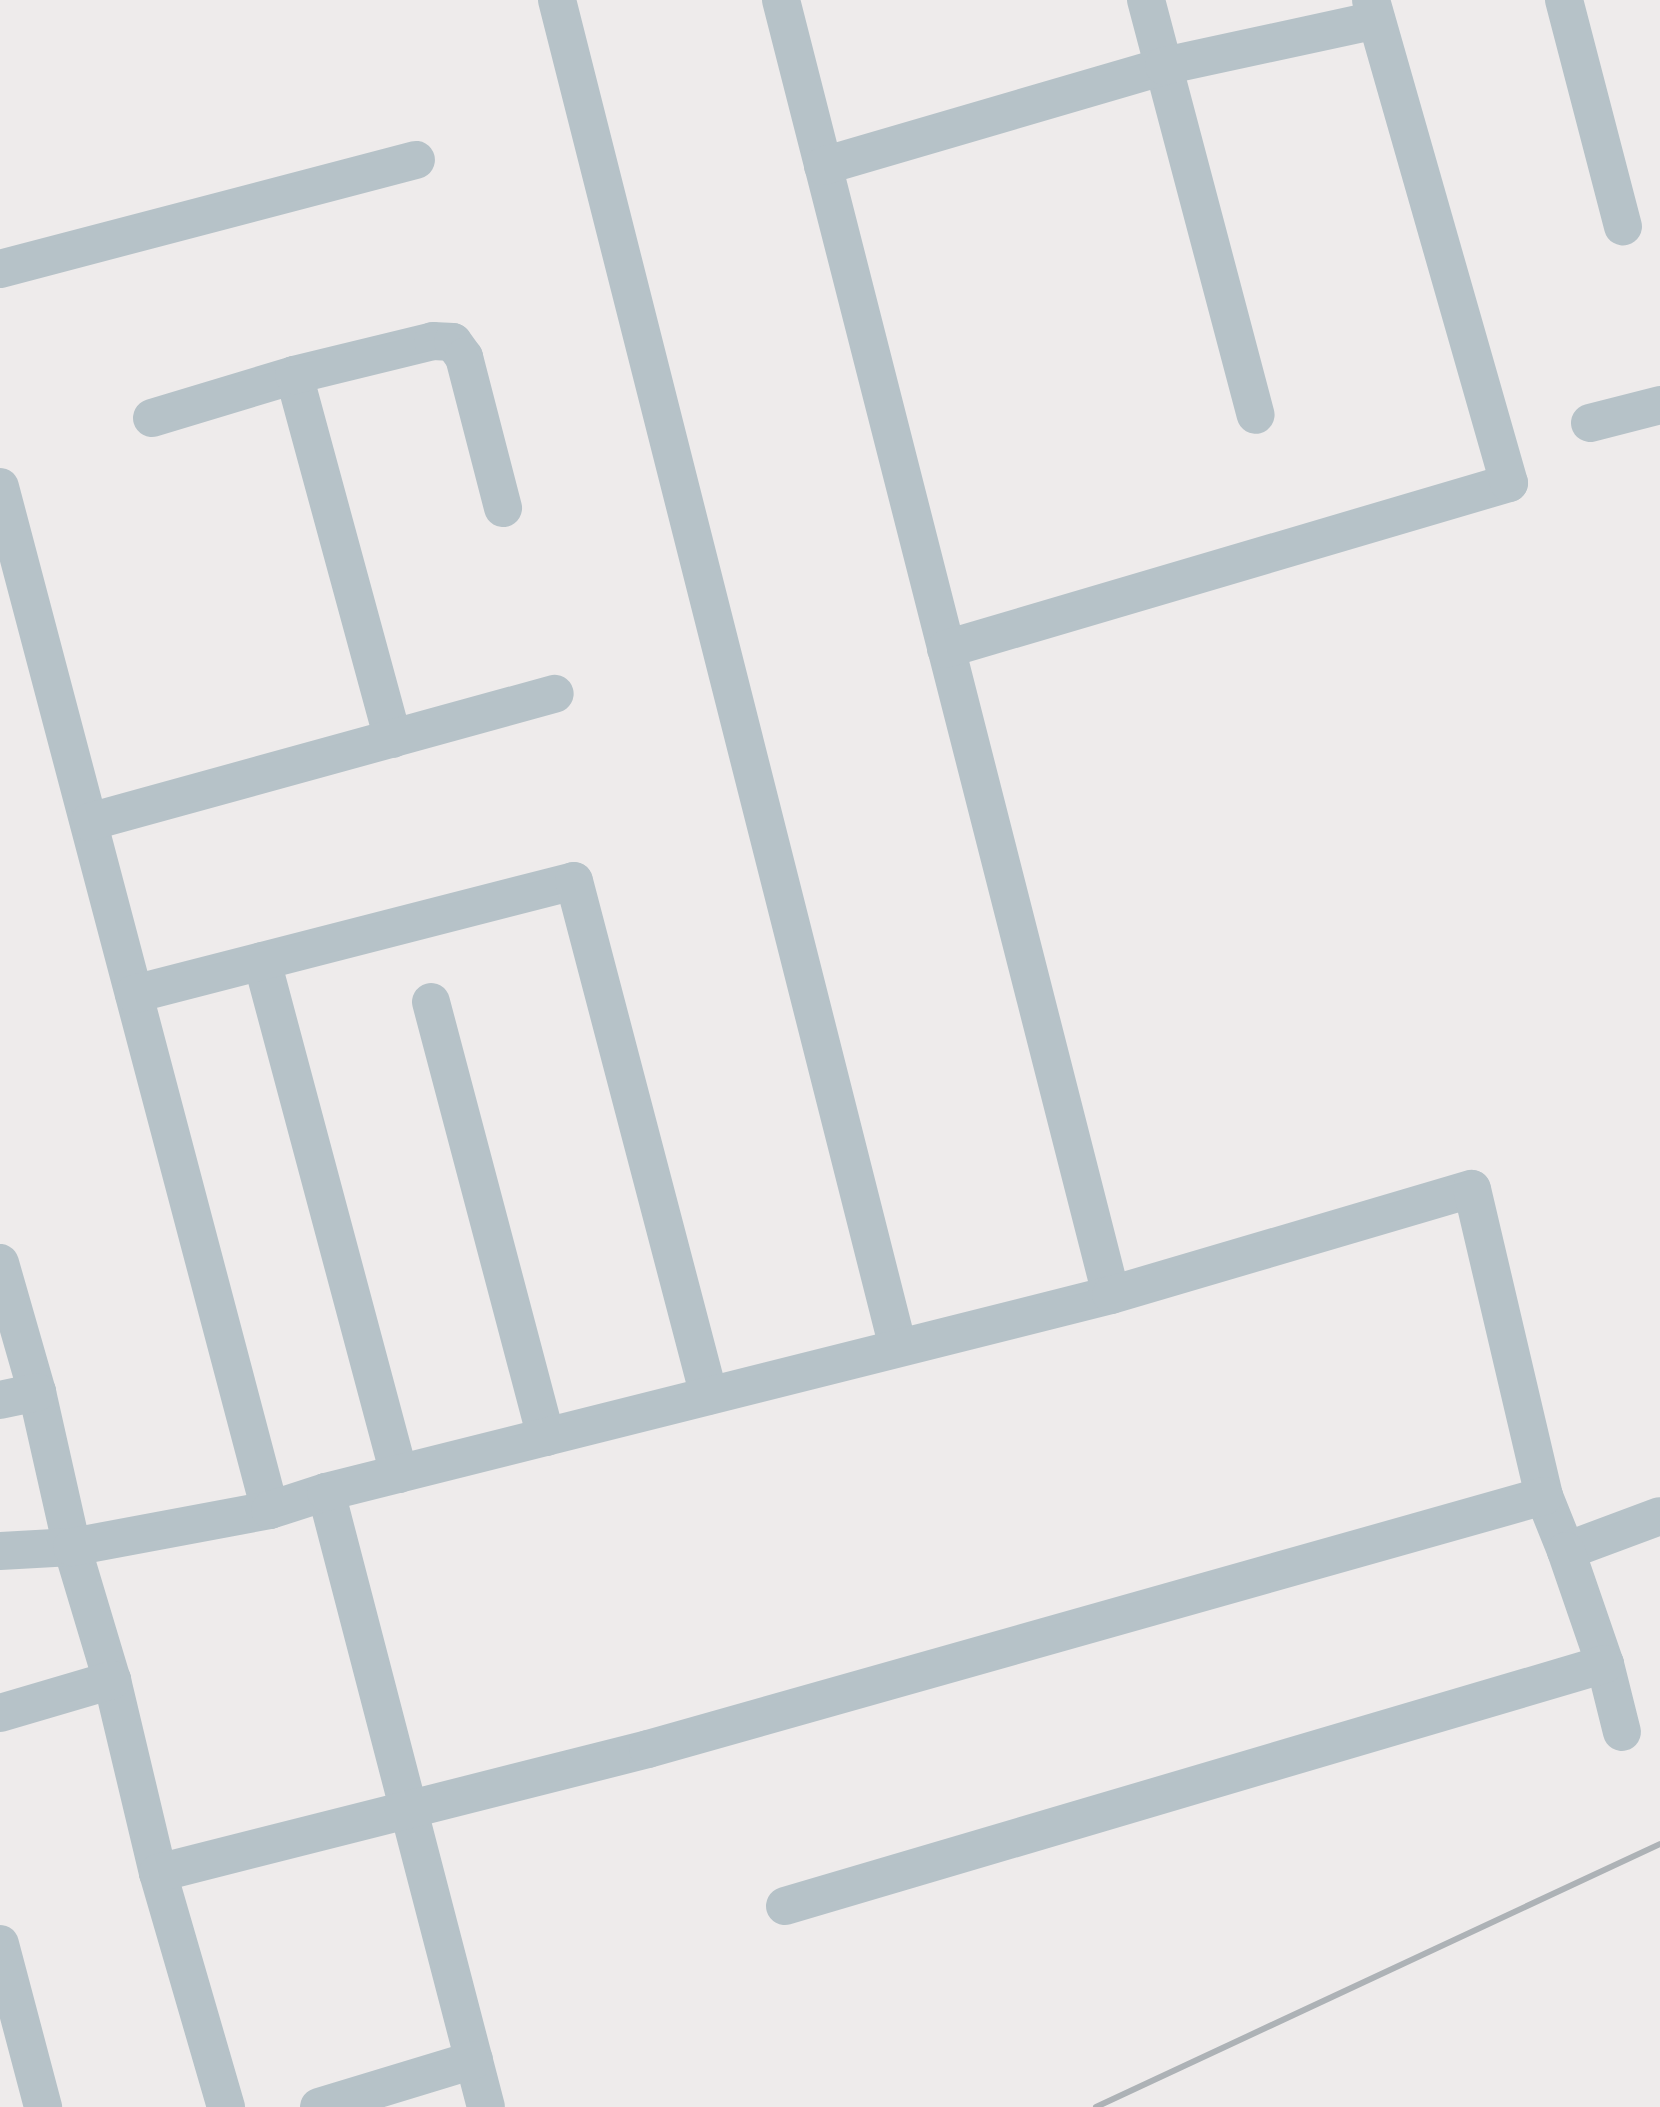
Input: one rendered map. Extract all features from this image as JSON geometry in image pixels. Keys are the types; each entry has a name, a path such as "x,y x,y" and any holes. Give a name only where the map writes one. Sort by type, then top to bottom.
{"street":[{"path":"557,0 898,1348"},
{"path":"781,0 1111,1295"},
{"path":"1146,0 1256,415"},
{"path":"1564,0 1623,226"},
{"path":"823,166 1164,66 1374,10 1509,483 946,649"},
{"path":"0,269 416,160"},
{"path":"152,418 294,375 433,341 453,342 464,357 503,508"},
{"path":"294,375 393,739"},
{"path":"1590,423 1660,405"},
{"path":"0,487 270,1510"},
{"path":"89,822 555,694"},
{"path":"134,994 574,881 709,1396"},
{"path":"262,961 399,1474"},
{"path":"431,1002 546,1437"},
{"path":"0,1551 72,1547 270,1510 326,1492 1111,1295 1472,1189 1544,1496 1605,1664 1622,1732"},
{"path":"0,1263 37,1392 72,1547 112,1680 158,1873 226,2107"},
{"path":"0,1400 37,1392"},
{"path":"326,1492 486,2107"},
{"path":"158,1873 410,1812 663,1745 1544,1496"},
{"path":"1566,1551 1660,1516"},
{"path":"785,1906 1605,1664"},
{"path":"0,1713 112,1680"},
{"path":"0,1944 43,2107"},
{"path":"319,2107 474,2060"}],"railway":[{"path":"1096,2107 1660,1844"}]}
